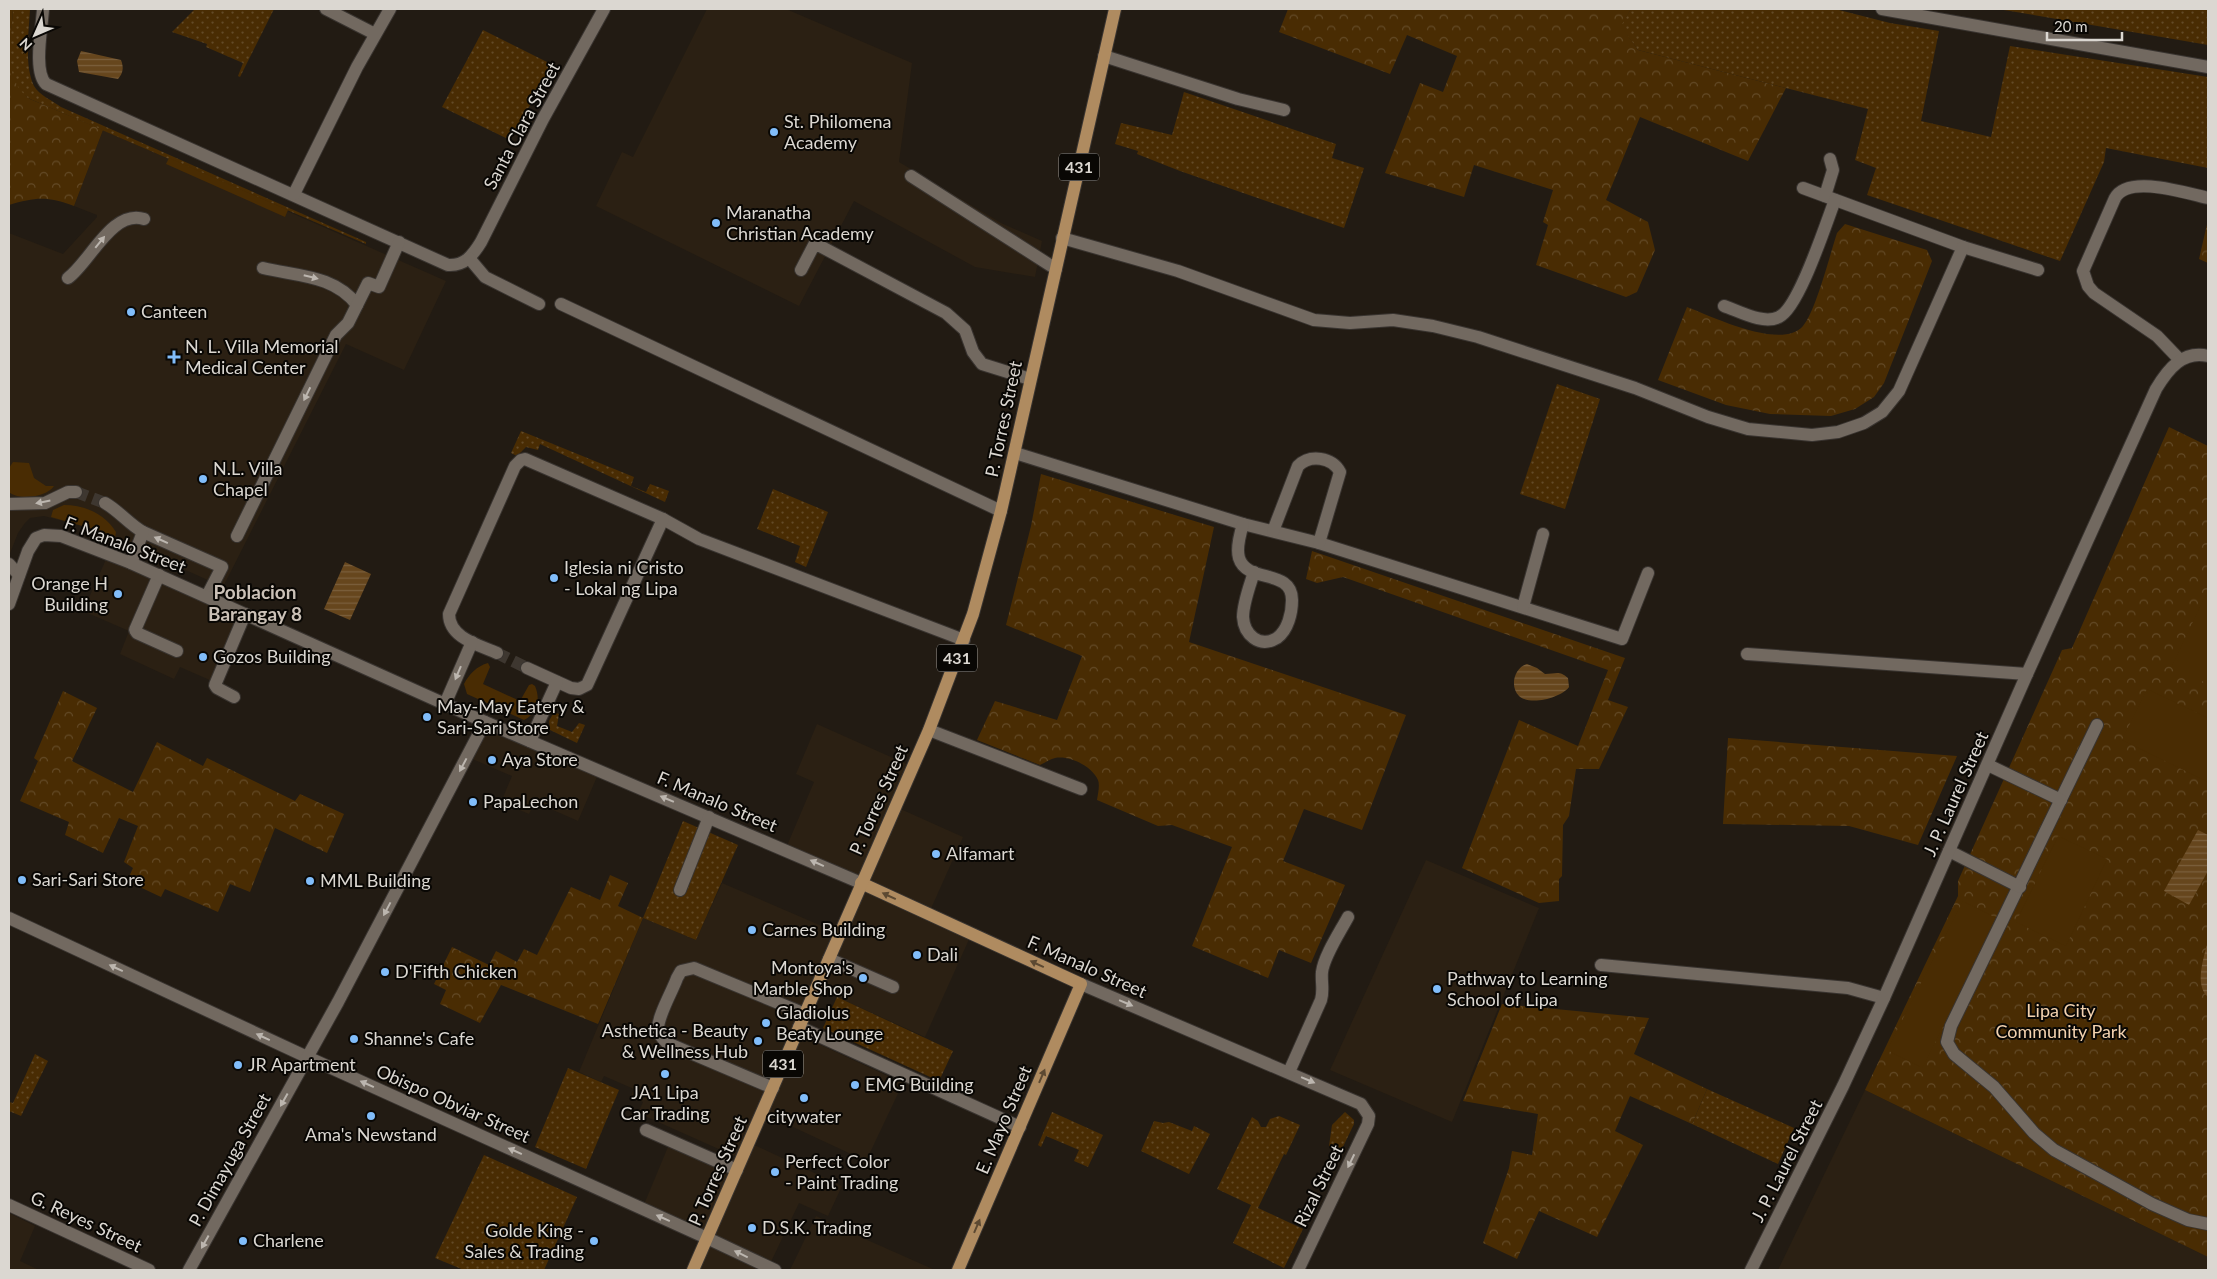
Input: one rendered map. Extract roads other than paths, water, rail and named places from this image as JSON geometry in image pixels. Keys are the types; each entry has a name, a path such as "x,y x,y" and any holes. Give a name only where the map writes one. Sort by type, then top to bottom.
{"main road":[{"name":"431","path":"1056,269 1115,9"},
{"name":"P. Torres Street","path":"693,1270 929,730 964,640 1001,511 1056,269"},
{"name":"F. Manalo Street","path":"861,883 1081,984"},
{"name":"E. Mayo Street","path":"958,1270 1081,984"}],"street":[{"path":"43,9 39,70 42,80 46,84 294,194 448,265 462,264 469,258 486,277 539,304"},
{"path":"326,9 375,34"},
{"path":"294,194 375,34 390,9"},
{"name":"Santa Clara Street","path":"469,258 491,225 540,126 604,9"},
{"path":"1882,9 2208,67"},
{"path":"1104,56 1238,99 1284,110"},
{"path":"1724,306 1762,319 1779,318 1789,309 1800,289 1830,198 1833,170 1830,159"},
{"path":"912,176 1056,269"},
{"path":"2208,198 2136,186 2123,189 2114,198 2083,271 2084,279 2094,293 2157,336 2180,360 2196,354 2208,356"},
{"path":"1803,188 1963,247 2038,270"},
{"path":"68,278 116,225 129,218 144,219"},
{"path":"1062,238 1178,271 1314,320 1350,323 1393,320 1442,328 1478,337 1635,388 1708,417 1748,429 1812,435 1838,432 1864,423 1882,412 1899,391 1963,247"},
{"path":"237,536 336,335 348,323 368,283 380,287 399,242"},
{"path":"801,270 814,245 818,245 946,313 965,330 972,352 982,364 1030,379"},
{"path":"263,268 326,282 348,296 357,305"},
{"path":"561,304 1001,511"},
{"name":"J. P. Laurel Street","path":"1751,1270 1843,1086 1884,998 2027,674 2156,389 2180,360"},
{"path":"1015,453 1242,524 1318,543 1622,639 1648,573"},
{"path":"1273,531 1298,466 1305,459 1311,458 1330,462 1338,467 1340,472 1318,543"},
{"path":"497,653 472,642 452,628 449,614 515,466 521,460 532,461 694,536 769,567 964,640"},
{"path":"9,504 45,503 68,492 76,492"},
{"path":"105,503 143,532 222,566 207,596"},
{"path":"527,668 557,682 579,689 589,681 663,520"},
{"path":"1242,524 1239,544 1240,559 1246,568 1288,584 1292,594 1292,612 1285,629 1276,638 1261,642 1252,638 1246,631 1243,616 1254,572"},
{"path":"131,563 143,532"},
{"path":"1523,607 1543,534"},
{"name":"F. Manalo Street","path":"19,575 31,544 36,538 44,535 60,536 74,541 159,575 485,722 861,883"},
{"path":"9,564 19,575 9,604"},
{"path":"159,575 134,630 136,633 177,651"},
{"path":"234,697 215,685 245,614"},
{"path":"445,704 472,642"},
{"path":"1747,654 2027,674"},
{"path":"530,741 557,682"},
{"name":"P. Dimayuga Street","path":"189,1270 307,1057 485,722"},
{"path":"2097,725 1952,1026 1947,1042 1950,1048 1994,1087 2034,1133 2054,1150 2152,1204 2188,1220 2208,1224"},
{"path":"929,730 1081,789"},
{"path":"1988,764 2061,800"},
{"path":"680,890 709,817"},
{"path":"1950,851 2020,887"},
{"path":"1289,1072 1321,1000 1324,990 1322,972 1325,962 1348,917"},
{"name":"Obispo Obviar Street","path":"9,918 307,1057 775,1270"},
{"path":"829,958 893,988"},
{"path":"1601,965 1848,988 1884,998"},
{"path":"773,1088 667,1042 661,1037 658,1030 660,1021 677,978 681,971 694,968 805,1014"},
{"name":"F. Manalo Street","path":"1081,984 1361,1104 1368,1116"},
{"path":"799,1027 1020,1127"},
{"name":"Rizal Street","path":"1298,1270 1368,1124 1368,1116"},
{"path":"646,1130 737,1170"},
{"name":"G. Reyes Street","path":"9,1204 149,1270"}],"tunnel":[{"path":"76,492 105,503"},
{"path":"497,653 527,668"}],"place":[{"name":"St. Philomena Academy","path":"774,132"},
{"name":"Maranatha Christian Academy","path":"716,223"},
{"name":"Canteen","path":"131,312"},
{"name":"N. L. Villa Memorial Medical Center","path":"174,357"},
{"name":"N.L. Villa Chapel","path":"203,479"},
{"name":"Iglesia ni Cristo - Lokal ng Lipa","path":"554,578"},
{"name":"Orange H Building","path":"118,594"},
{"name":"Gozos Building","path":"203,657"},
{"name":"May-May Eatery & Sari-Sari Store","path":"427,717"},
{"name":"Aya Store","path":"492,760"},
{"name":"PapaLechon","path":"473,802"},
{"name":"Alfamart","path":"936,854"},
{"name":"Sari-Sari Store","path":"22,880"},
{"name":"MML Building","path":"310,881"},
{"name":"Carnes Building","path":"752,930"},
{"name":"Dali","path":"917,955"},
{"name":"D'Fifth Chicken","path":"385,972"},
{"name":"Montoya's Marble Shop","path":"863,978"},
{"name":"Pathway to Learning School of Lipa","path":"1437,989"},
{"name":"Gladiolus Beaty Lounge","path":"766,1023"},
{"name":"Shanne's Cafe","path":"354,1039"},
{"name":"Asthetica - Beauty & Wellness Hub","path":"758,1041"},
{"name":"JR Apartment","path":"238,1065"},
{"name":"JA1 Lipa Car Trading","path":"665,1074"},
{"name":"EMG Building","path":"855,1085"},
{"name":"citywater","path":"804,1098"},
{"name":"Ama's Newstand","path":"371,1116"},
{"name":"Perfect Color - Paint Trading","path":"775,1172"},
{"name":"D.S.K. Trading","path":"752,1228"},
{"name":"Charlene","path":"243,1241"},
{"name":"Golde King - Sales & Trading","path":"594,1241"}],"district":[{"name":"Poblacion Barangay 8","path":"255,603"}],"park label":[{"name":"Lipa City Community Park","path":"2061,1021"}]}
